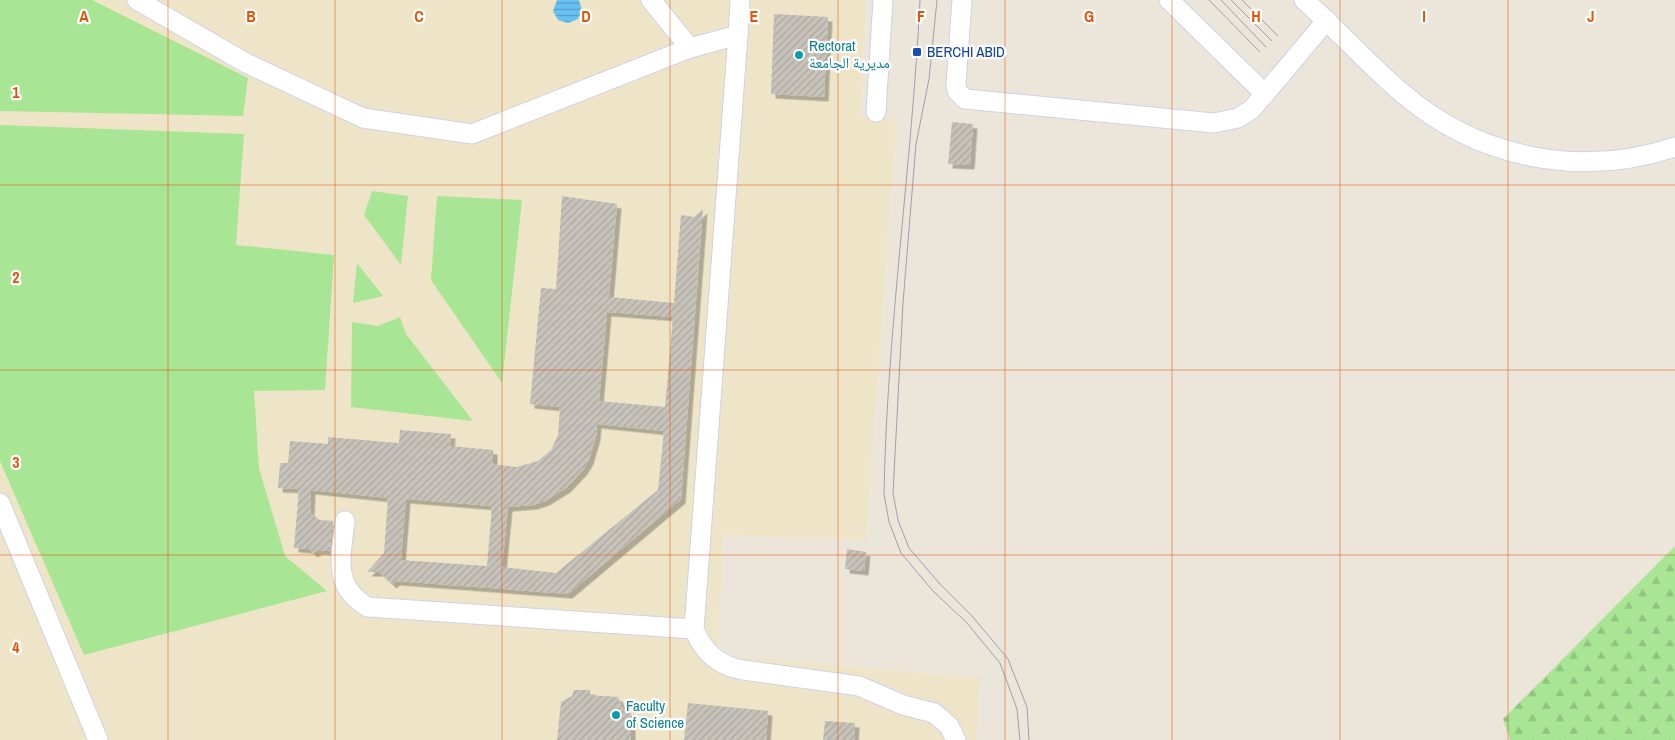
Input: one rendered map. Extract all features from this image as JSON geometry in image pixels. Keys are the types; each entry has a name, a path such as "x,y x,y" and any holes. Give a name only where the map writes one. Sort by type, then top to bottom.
{"street":[{"path":"136,0 246,63 363,118 472,134 690,48 738,35"},
{"path":"651,0 690,48"},
{"path":"740,0 694,629 709,654 725,665 743,670 859,686 903,705 934,713 950,726 956,740"},
{"path":"876,112 884,0"},
{"path":"962,0 956,84 961,95 971,101 1214,123 1231,121 1246,114 1327,20"},
{"path":"1169,0 1265,94"},
{"path":"1304,0 1400,92 1436,119 1476,141 1518,155 1563,162 1608,162 1656,153 1675,147"},
{"path":"0,503 94,739"},
{"path":"345,521 342,574 346,588 355,600 368,607 694,629"}],"shaded area":[{"path":"0,0 866,0 860,116 896,119 866,540 723,535 718,655 980,678 976,740 0,740"}],"green space":[{"path":"0,0 92,0 248,78 243,116 0,111"},
{"path":"0,125 244,134 236,245 334,255 325,390 254,391 259,468 285,556 327,591 84,655 0,461"},
{"path":"372,191 408,196 401,265 364,215"},
{"path":"437,196 522,200 502,383 431,280"},
{"path":"357,263 383,296 353,303"},
{"path":"400,317 406,334 473,421 351,407 352,322 378,326"},
{"path":"1675,546 1675,740 1510,740 1503,719"}],"water":[{"path":"557,0 579,0 582,10 578,19 568,23 558,20 553,11"}],"building":[{"name":"Rectorat مديرية الجامعة","path":"774,14 828,17 824,97 771,94"},
{"path":"952,122 973,124 970,165 948,164"},
{"path":"562,196 617,204 609,297 674,303 681,215 694,217 703,209 681,499 568,594 396,581 392,584 379,572 367,572 384,553 388,498 311,490 310,513 320,520 333,521 330,551 318,550 313,553 309,549 294,548 299,489 278,488 280,463 288,463 290,441 328,444 328,437 399,443 400,430 451,434 450,446 493,450 493,464 517,467 538,461 551,450 558,435 560,407 530,404 541,288 556,289","holes":["607,312 673,317 665,407 599,401","597,424 664,431 658,490 556,573 502,567 508,507 533,505 545,501 566,488 583,470 589,460 596,436","406,499 492,506 487,566 401,560"]},
{"path":"847,549 866,552 864,571 845,569"},
{"name":"Faculty of Science","path":"574,690 590,690 590,695 618,697 623,709 631,713 631,740 557,740 561,702 572,696"},
{"name":"Faculty of Science","path":"688,703 768,711 766,740 684,740"},
{"path":"825,721 855,723 854,740 823,740"}],"tram line":[{"path":"920,0 890,370 884,494 889,522 901,553 933,591 966,622 1000,663 1017,709 1020,740"},
{"path":"937,0 929,79 916,144 903,303 893,493 898,520 909,548 940,584 972,616 1008,659 1027,707 1029,740"},
{"path":"1209,0 1260,52"},
{"path":"1221,0 1266,47"},
{"path":"1231,0 1272,41"},
{"path":"1242,0 1278,36"}],"place":[{"name":"BERCHI ABID","path":"917,52"},
{"name":"Rectorat مديرية الجامعة","path":"799,55"},
{"name":"Faculty of Science","path":"616,715"}]}
